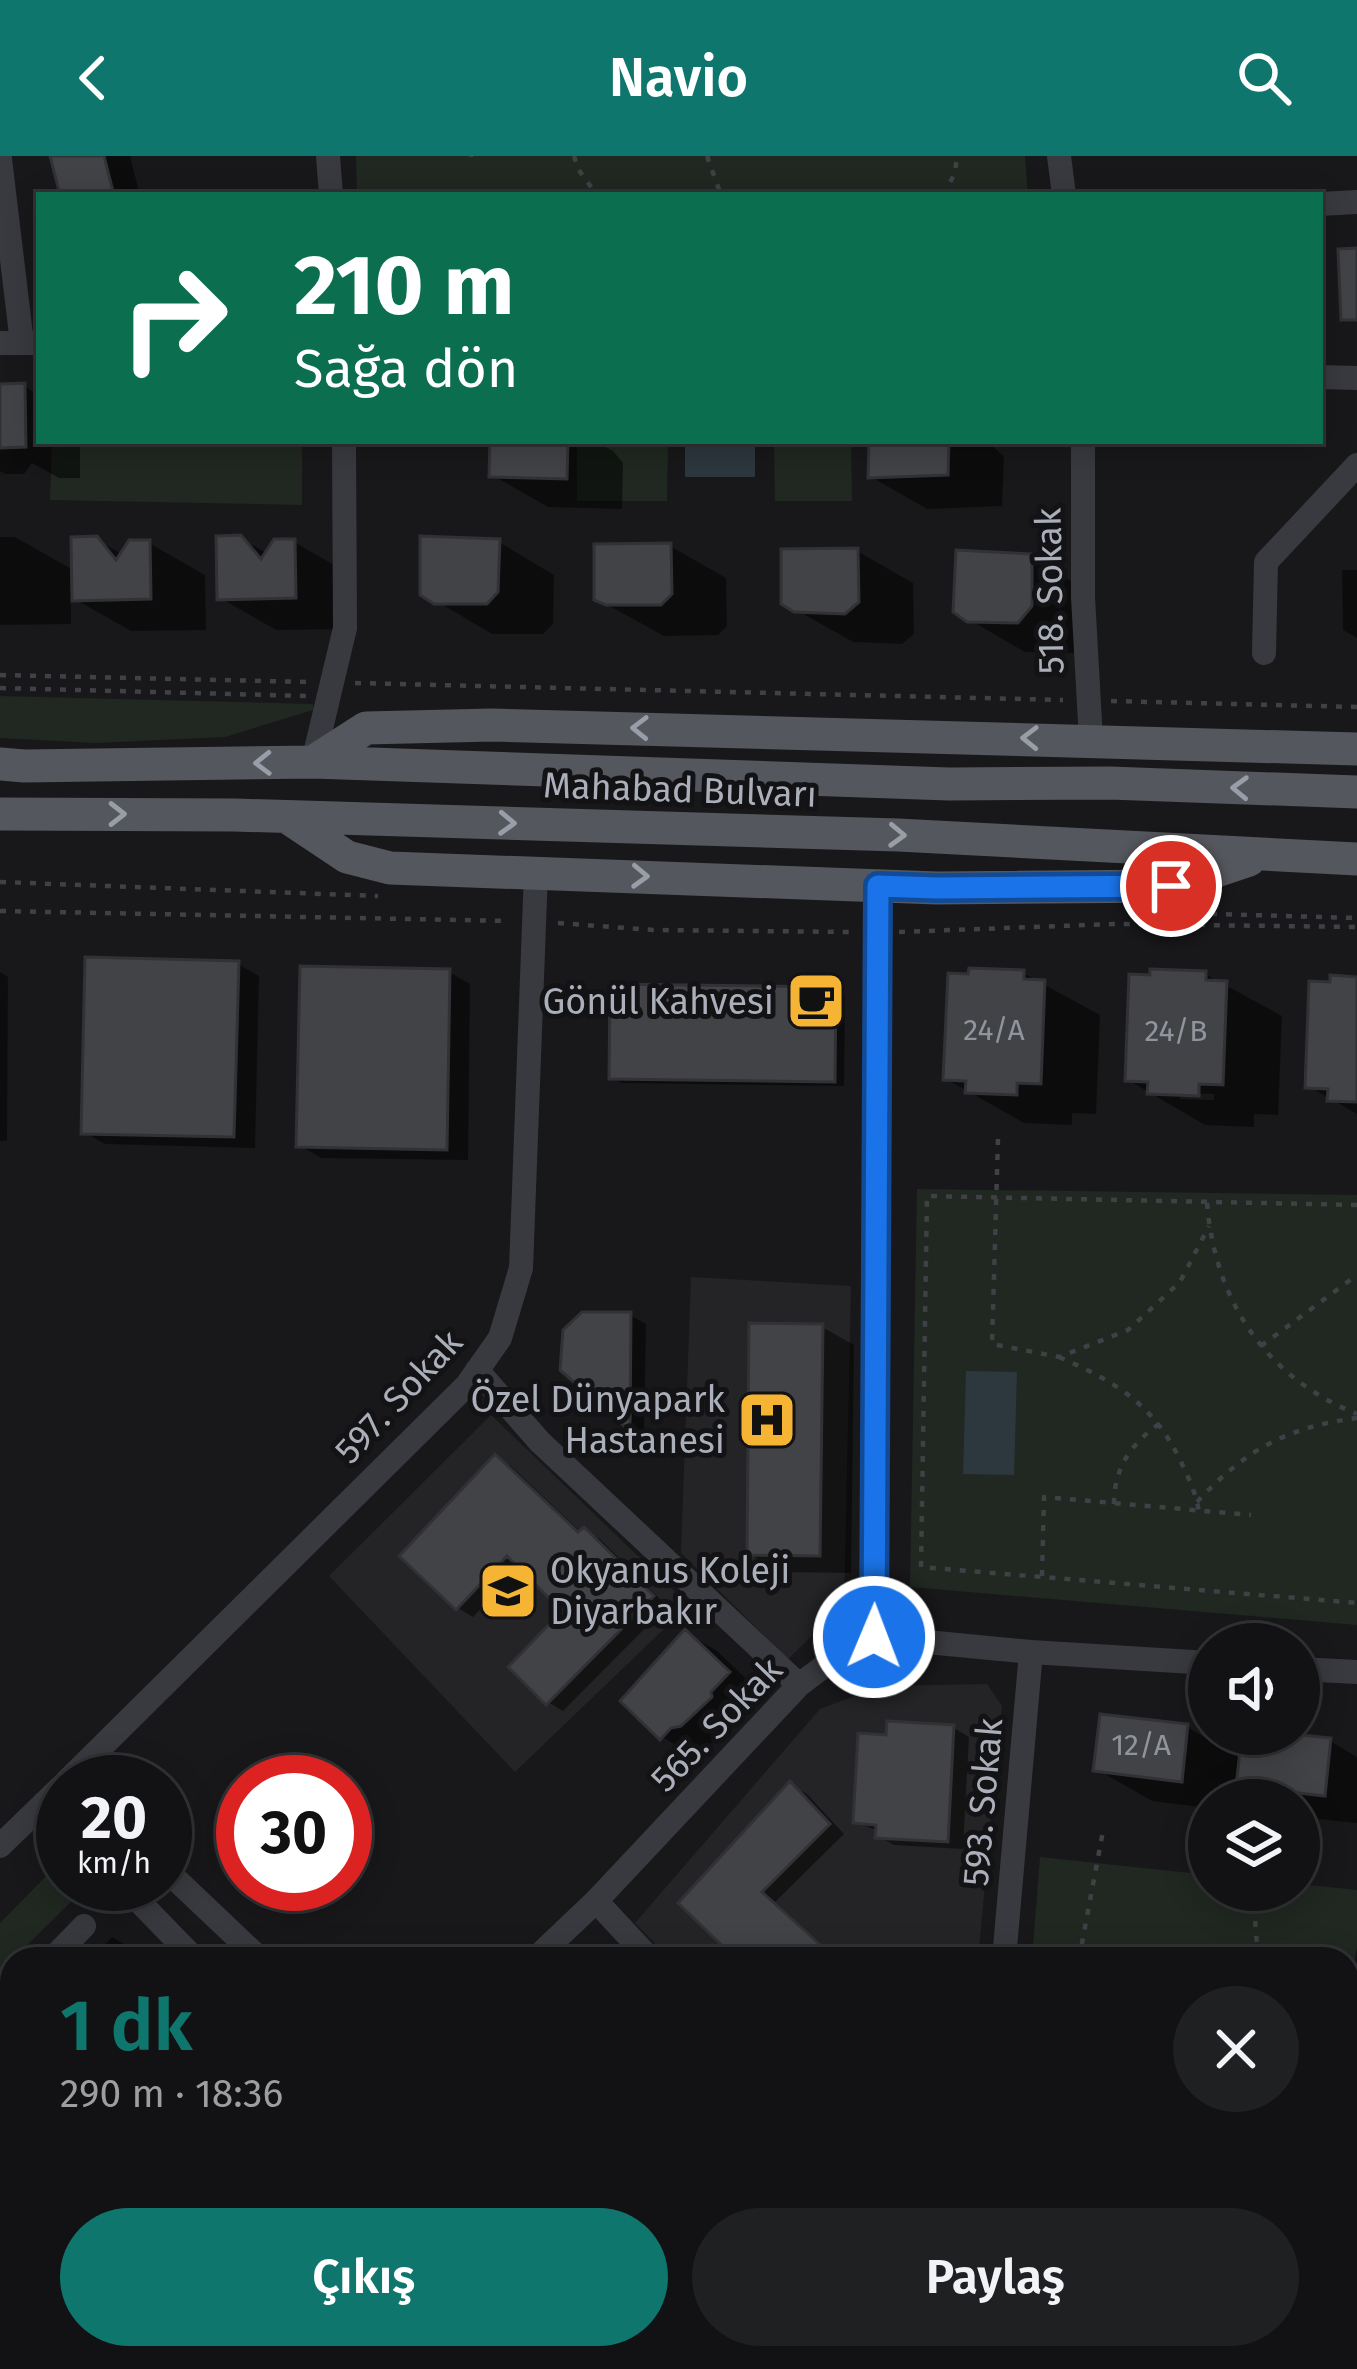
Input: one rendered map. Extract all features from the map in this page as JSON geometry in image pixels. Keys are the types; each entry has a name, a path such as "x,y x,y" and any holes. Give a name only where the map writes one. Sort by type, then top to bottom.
{"main road":[{"path":"313,762 366,728 492,725 1357,749"},
{"name":"Mahabad Bulvarı","path":"0,764 313,762 950,784 1110,783 1357,792"},
{"name":"Mahabad Bulvarı","path":"0,814 285,816 898,835 1357,859"},
{"path":"285,816 347,857 390,868 937,888 1171,886 1266,854"}],"street":[{"path":"328,156 331,192"},
{"path":"1059,156 1064,192"},
{"path":"0,159 20,343"},
{"path":"1323,204 1357,202"},
{"path":"1323,376 1357,378"},
{"path":"313,762 346,628 344,444"},
{"name":"518. Sokak","path":"1083,444 1082,597 1091,740"},
{"path":"1264,653 1266,562 1357,465"},
{"name":"597. Sokak","path":"95,1755 467,1384 500,1338 521,1268 536,872"},
{"path":"878,886 874,1637 1188,1662"},
{"path":"477,1370 540,1442 799,1685"},
{"name":"565. Sokak","path":"548,1947 799,1685 839,1655 874,1637"},
{"name":"593. Sokak","path":"1005,1947 1030,1652"},
{"path":"1320,1670 1357,1672"},
{"name":"597. Sokak","path":"0,1846 36,1811"},
{"path":"192,1895 247,1947"},
{"path":"596,1901 639,1947"},
{"path":"148,1911 183,1947"},
{"path":"64,1947 84,1926"}],"path":[{"path":"574,156 595,192"},
{"path":"707,156 721,192"},
{"path":"945,192 955,173 957,156"},
{"path":"0,675 1357,707"},
{"path":"0,911 533,921 653,930 879,932 1114,924 1357,927"},
{"path":"998,1139 992,1345 1059,1357 1119,1387 1160,1424 1190,1480 1198,1512"},
{"path":"1357,1205 927,1196 921,1567 1357,1603"},
{"path":"1208,1203 1215,1257 1244,1325 1299,1382 1357,1416"},
{"path":"1059,1357 1128,1330 1157,1305 1180,1282 1209,1226"},
{"path":"1261,1346 1357,1275"},
{"path":"1197,1502 1236,1465 1282,1436 1357,1416"},
{"path":"1114,1504 1117,1473 1127,1455 1160,1424"},
{"path":"1042,1576 1044,1497 1252,1515"},
{"path":"1081,1947 1103,1832"},
{"path":"1254,1911 1257,1947"}],"shaded area":[{"path":"356,156 1025,156 1028,192 357,192"},
{"path":"52,444 302,444 302,505 50,500"},
{"path":"577,444 668,444 667,501 577,501"},
{"path":"685,444 755,444 755,477 685,477"},
{"path":"774,444 851,444 852,501 775,501"},
{"path":"0,696 313,704 313,710 225,737 95,743 0,738"},
{"path":"917,1189 1357,1195 1357,1625 910,1587"},
{"name":"Özel Dünyapark Hastanesi","path":"691,1277 851,1286 844,1605 788,1659 681,1553"},
{"path":"966,1371 1017,1372 1014,1475 963,1474"},
{"name":"Okyanus Koleji Diyarbakır","path":"491,1415 689,1605 515,1772 329,1576"},
{"path":"987,1684 1002,1706 979,1947 658,1947 635,1923 820,1709 881,1686"},
{"path":"1040,1857 1188,1873 1188,1911 1320,1911 1320,1886 1357,1890 1357,1947 1033,1947"},
{"path":"36,1886 36,1911 62,1911 25,1947 0,1947 0,1923"}],"building":[{"path":"50,156 104,156 113,192 59,192"},
{"path":"1357,248 1357,320 1341,320 1338,249"},
{"path":"25,383 26,447 0,448 0,384"},
{"path":"490,444 568,444 567,479 489,477"},
{"path":"869,444 949,444 948,475 868,478"},
{"path":"241,535 261,559 274,539 295,539 296,598 217,600 216,536"},
{"path":"97,536 116,560 129,540 150,540 151,599 72,601 71,537"},
{"path":"420,536 500,539 498,592 487,604 434,604 420,595"},
{"path":"671,543 672,594 661,605 606,605 594,600 594,544"},
{"path":"858,548 859,602 845,614 794,612 781,604 781,549"},
{"path":"956,550 1032,554 1032,606 1018,623 967,622 953,612"},
{"path":"85,957 239,961 234,1137 81,1134"},
{"path":"300,966 450,969 447,1150 296,1147"},
{"path":"969,968 1024,970 1024,979 1045,980 1041,1084 1017,1083 1017,1095 965,1093 966,1081 943,1080 948,973 968,974"},
{"path":"1150,969 1206,971 1206,980 1227,981 1223,1085 1199,1084 1199,1096 1147,1094 1148,1082 1125,1081 1129,974 1150,975"},
{"path":"1330,975 1357,977 1357,1102 1327,1101 1328,1089 1305,1088 1309,981 1330,982"},
{"path":"610,984 836,987 835,1082 609,1079"},
{"path":"582,1312 631,1312 630,1431 560,1370 563,1330"},
{"path":"749,1323 823,1324 820,1556 747,1555"},
{"path":"495,1454 578,1532 584,1527 654,1596 546,1705 508,1667 562,1611 507,1556 456,1610 399,1556"},
{"path":"685,1629 730,1672 711,1692 712,1697 660,1740 620,1701"},
{"path":"1100,1714 1188,1724 1182,1782 1093,1771"},
{"path":"887,1721 954,1725 948,1842 875,1838 876,1825 853,1823 858,1733 886,1735"},
{"path":"1320,1737 1331,1738 1325,1796 1320,1795 1320,1779 1237,1779 1240,1755 1320,1755"},
{"path":"790,1781 830,1824 762,1892 823,1947 724,1947 678,1903"}],"place":[{"name":"Gönül Kahvesi","path":"816,1001"},
{"name":"Özel Dünyapark Hastanesi","path":"767,1420"},
{"name":"Okyanus Koleji Diyarbakır","path":"508,1591"}],"route":[{"path":"874,1637 878,886 1171,886"}]}
